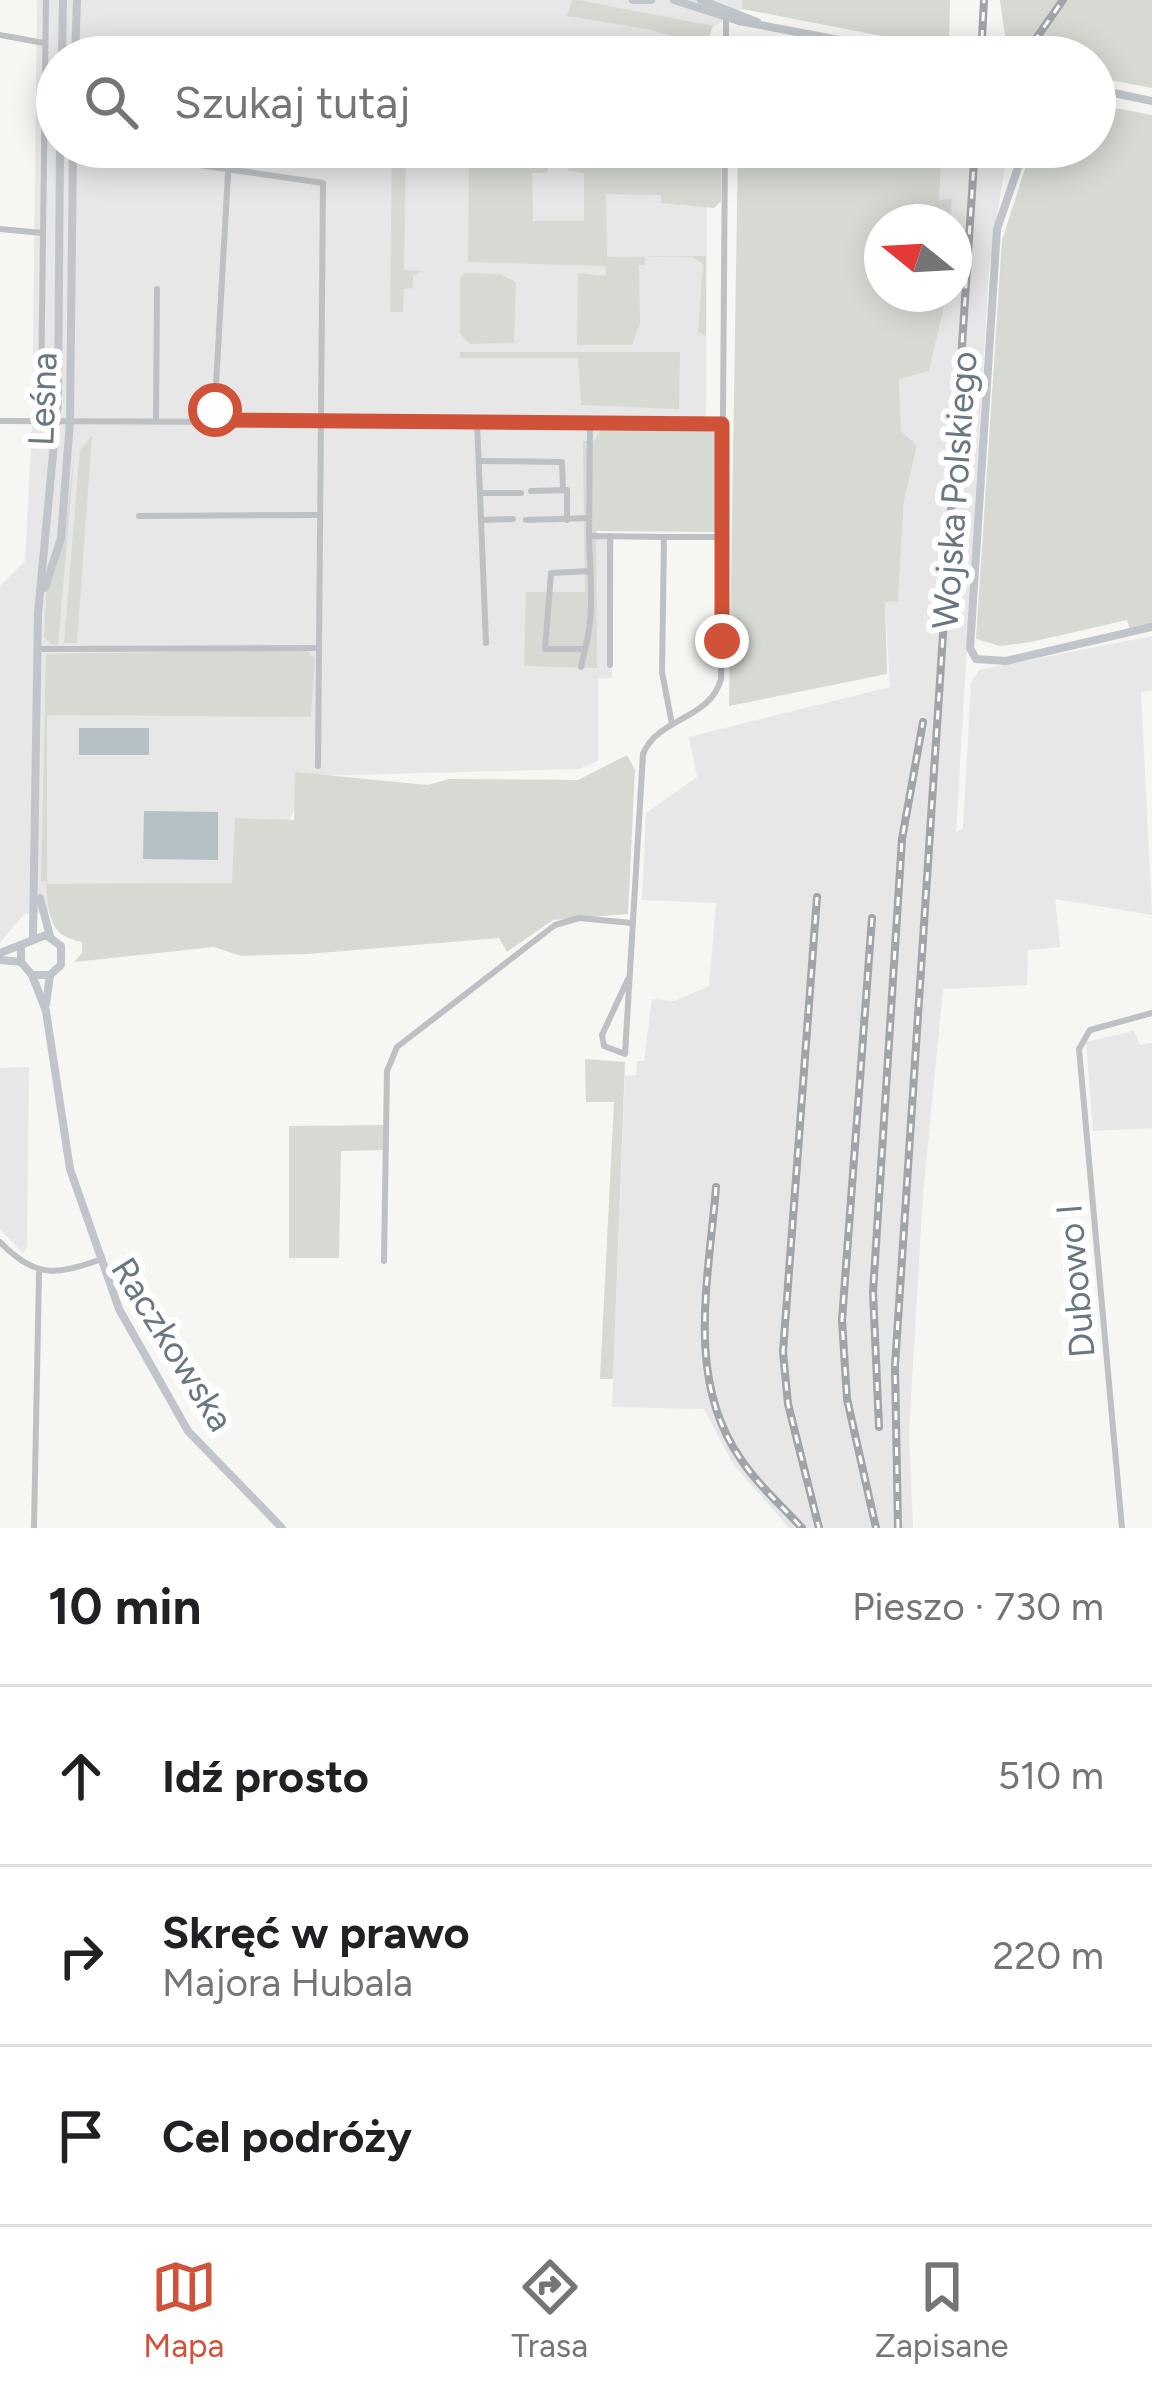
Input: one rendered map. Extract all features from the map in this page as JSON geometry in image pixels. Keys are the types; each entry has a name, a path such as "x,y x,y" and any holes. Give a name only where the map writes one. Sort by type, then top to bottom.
{"main road":[{"path":"62,36 63,0"},
{"path":"75,36 76,0"},
{"path":"633,0 651,0"},
{"path":"674,0 726,18 820,36"},
{"path":"701,0 764,25"},
{"path":"1116,93 1152,100"},
{"name":"Leśna","path":"32,936 37,879 39,649 57,422 60,168"},
{"name":"Leśna","path":"39,649 45,588 61,538 70,421 74,168"},
{"name":"Wojska Polskiego","path":"1018,168 998,230 970,648 976,659 1006,661 1152,627"},
{"name":"Leśna","path":"37,879 50,936"},
{"path":"0,957 21,948 32,936 50,936 63,956 50,976 46,1012"},
{"path":"21,948 21,962"},
{"path":"0,957 21,962 32,975 46,1012 64,1140 99,1260"},
{"path":"32,975 50,976"},
{"name":"Raczkowska","path":"99,1260 137,1347 175,1413 278,1526"}],"street":[{"name":"Leśna","path":"45,36 46,0"},
{"path":"722,8 726,36"},
{"path":"0,35 36,42"},
{"name":"Leśna","path":"41,395 43,168"},
{"path":"194,168 323,183 318,766"},
{"path":"628,979 602,1035 604,1046 625,1054 643,754 651,739 705,706 719,687 725,168"},
{"path":"214,420 228,174"},
{"path":"0,230 42,232"},
{"path":"156,421 157,289"},
{"path":"0,421 722,424"},
{"path":"478,421 486,644"},
{"path":"581,667 590,571 590,421"},
{"path":"479,461 562,463 563,490"},
{"path":"531,491 567,490 567,520"},
{"path":"480,493 521,493"},
{"path":"139,516 320,515"},
{"path":"526,520 589,518"},
{"path":"481,520 513,519"},
{"path":"589,536 722,537"},
{"path":"610,536 610,665"},
{"path":"664,537 662,672 672,724"},
{"path":"585,650 545,649 548,579 553,572 590,571"},
{"path":"39,649 319,648"},
{"path":"384,1261 387,1071 398,1047 555,925 579,918 632,923"},
{"name":"Dubowo I","path":"1122,1528 1079,1049 1086,1033 1152,1013"},
{"path":"0,1242 39,1273 34,1528"},
{"name":"Raczkowska","path":"39,1273 63,1273 99,1260"}],"shaded area":[{"path":"37,0 742,0 742,9 707,31 707,36 37,36"},
{"path":"572,0 578,0 713,26 710,36 672,36 567,16"},
{"path":"742,0 950,0 949,36 882,36 742,9"},
{"path":"1000,0 1152,0 1152,88 1116,81 1116,36 1005,36"},
{"path":"36,85 36,168 707,168 706,417 598,418 597,537 614,538 612,678 598,679 598,761 579,769 311,776 248,903 24,914 0,943 0,586 25,561 32,427"},
{"path":"1116,108 1152,115 1152,625 1130,630 1127,620 1000,646 976,639 1002,240 1025,168 1116,168"},
{"path":"392,168 406,168 404,270 422,271 413,276 413,288 404,289 403,312 390,312"},
{"path":"469,168 549,168 546,173 532,173 533,221 584,221 584,173 568,168 721,168 721,201 714,208 661,203 661,195 606,194 607,257 706,256 706,336 698,332 703,264 692,257 645,257 645,265 639,265 640,323 632,345 577,345 578,273 606,276 606,266 468,262"},
{"path":"738,168 941,168 939,200 952,199 952,204 864,204 864,312 943,312 929,371 899,379 901,431 917,446 904,500 898,601 885,602 887,674 729,706"},
{"path":"941,168 1005,168 989,269 956,833 963,828 971,683 979,670 1152,636 1152,690 1141,692 1152,915 1055,899 1060,947 1028,950 1027,985 943,989 923,1194 909,1432 913,1528 789,1528 733,1464 704,1409 612,1407 625,1076 636,1075 637,1061 644,1061 652,999 674,1001 709,986 716,903 642,900 646,813 697,777 689,737 890,687 885,601 898,600 904,500 917,446 900,431 899,378 929,371 943,312 972,312 972,204 952,204 952,200 939,201"},
{"path":"465,273 499,274 516,282 514,343 470,344 460,334 460,279"},
{"path":"460,352 680,352 679,409 581,405 578,358 460,358"},
{"path":"715,427 715,532 596,531 597,668 524,666 526,592 585,592 583,441 594,441 601,428"},
{"path":"92,435 77,643 64,643 80,450"},
{"path":"75,448 58,645 44,637 47,587 64,539"},
{"path":"305,650 315,658 311,717 47,715 47,881 41,882 46,654"},
{"path":"79,728 149,728 149,755 79,755"},
{"path":"627,755 635,770 628,914 553,920 507,952 499,938 308,954 241,956 214,947 74,962 82,953 82,942 62,935 50,914 46,884 232,883 235,818 294,820 295,772 428,785 449,779 578,780"},
{"path":"144,811 218,812 218,860 143,859"},
{"path":"1134,1031 1140,1045 1152,1043 1152,1128 1093,1131 1086,1042"},
{"path":"585,1059 625,1062 613,1379 600,1379 614,1102 586,1102"},
{"path":"29,1067 27,1247 23,1253 0,1229 0,1068"},
{"path":"385,1125 383,1150 341,1151 339,1258 289,1258 289,1126"}],"railway":[{"path":"982,36 984,0"},
{"path":"1038,36 1063,0"},
{"path":"898,1528 895,1366 974,168"},
{"path":"879,1427 873,1292 902,839 923,722"},
{"path":"817,897 783,1352 788,1404 819,1528"},
{"path":"872,918 842,1320 847,1399 876,1528"},
{"path":"716,1187 705,1327 712,1395 740,1458 802,1528"}],"route":[{"path":"215,410 214,420 722,424 722,641"}]}
